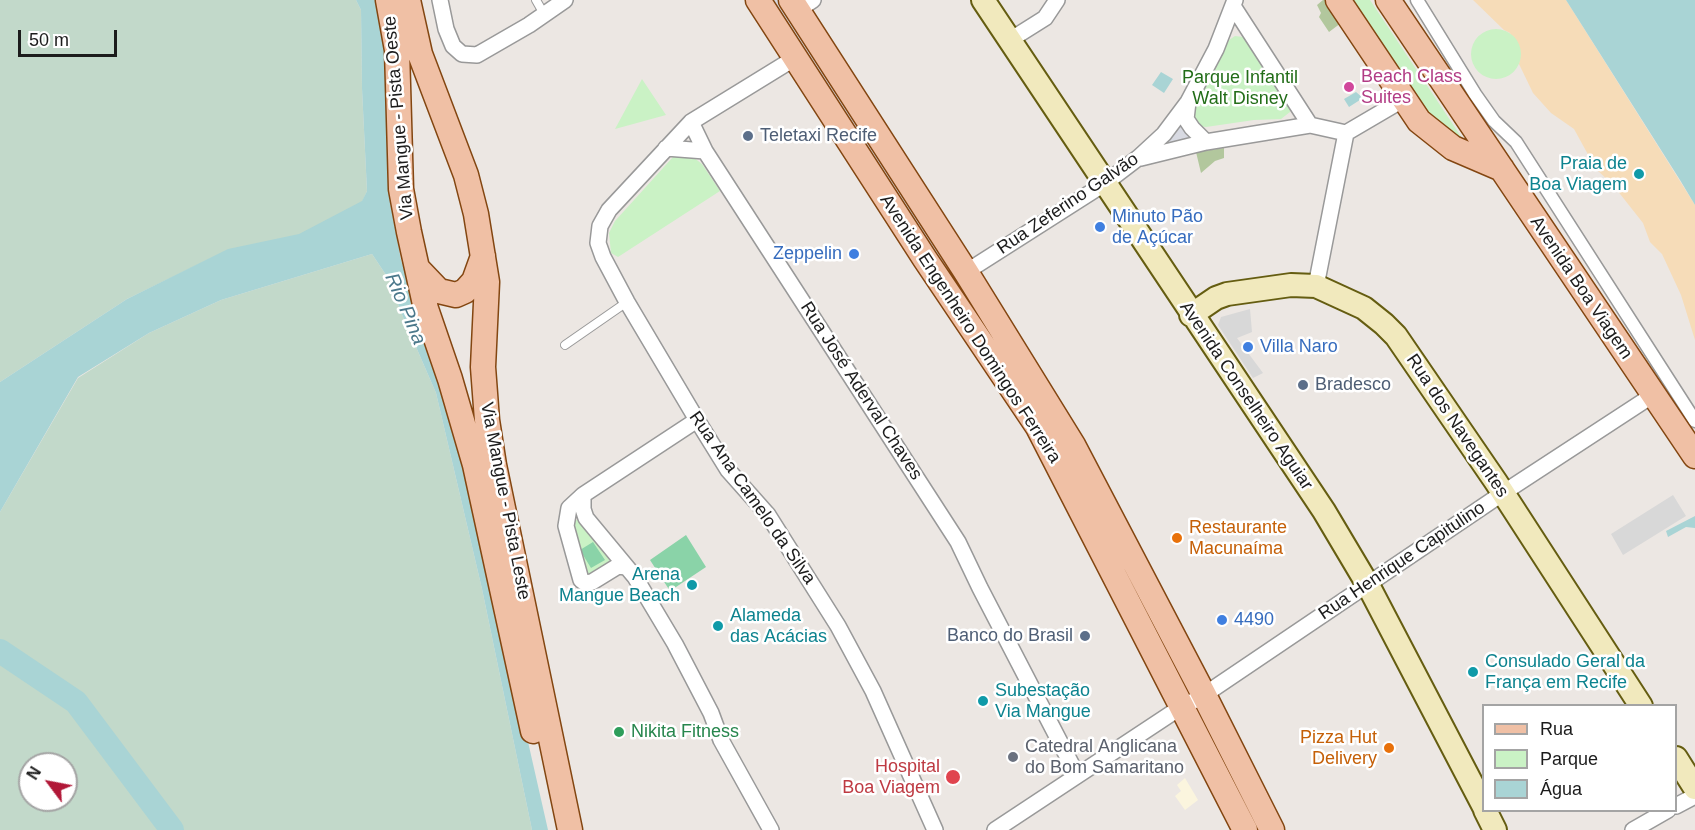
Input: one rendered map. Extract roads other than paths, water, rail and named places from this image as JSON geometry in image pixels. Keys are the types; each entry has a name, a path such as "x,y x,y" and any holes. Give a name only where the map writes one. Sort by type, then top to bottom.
{"main road":[{"name":"Via Mangue - Pista Oeste","path":"388,0 398,67 401,189 426,309 450,379 475,465 554,830"},
{"name":"Via Mangue - Pista Leste","path":"408,0 429,80 466,175 476,214 483,255 487,306 483,366 488,430 570,830"},
{"name":"Avenida Engenheiro Domingos Ferreira","path":"758,0 925,259 1038,428 1245,830"},
{"name":"Avenida Conselheiro Aguiar","path":"983,0 1191,315 1324,511 1368,585 1482,805"},
{"path":"1338,0 1419,121 1453,148 1502,169"},
{"name":"Avenida Boa Viagem","path":"1388,0 1695,456"},
{"name":"Avenida Engenheiro Domingos Ferreira","path":"800,3 1073,446 1272,830"},
{"path":"417,268 440,291 456,295 465,291 474,281 483,255"},
{"name":"Rua dos Navegantes","path":"1191,315 1216,298 1239,291 1291,285 1316,286 1364,308 1396,336 1503,493 1640,704"},
{"path":"1677,760 1695,788"},
{"name":"Avenida Conselheiro Aguiar","path":"1486,812 1496,830"}],"street":[{"path":"440,0 446,28 453,46 462,54 477,55 565,0"},
{"path":"1010,40 1045,18 1058,0"},
{"path":"1417,0 1475,94 1494,121 1516,142 1695,421"},
{"path":"1234,3 1310,125"},
{"name":"Rua Zeferino Galvão","path":"966,272 1104,184 1164,134 1188,102 1216,49 1234,3"},
{"path":"691,122 795,58"},
{"path":"1138,158 1206,142 1310,125 1346,133 1404,99"},
{"path":"1188,102 1185,119 1206,142"},
{"name":"Rua Ana Camelo da Silva","path":"691,122 609,210 600,226 598,243 627,302 728,470 765,510 838,626 873,691 935,830"},
{"name":"Rua José Aderval Chaves","path":"691,122 705,151 958,542 1077,775"},
{"path":"1316,286 1346,133"},
{"path":"666,148 705,151"},
{"name":"Rua Henrique Capitulino","path":"994,830 1204,695 1503,493 1653,395"},
{"path":"626,567 618,566 592,582 585,583 581,580 566,526 569,508 583,502 697,420"},
{"path":"583,502 586,518 635,577 675,644 711,713 721,740 771,830"},
{"path":"1677,805 1695,796"},
{"path":"1633,830 1664,812"}],"lane":[{"path":"536,0 544,14"},
{"path":"565,345 627,302"}],"water":[{"name":"Rio Pina","path":"356,0 380,0 387,55 390,201 401,260 470,486 548,830 532,830 482,589 436,393 400,310 392,284 372,254 221,300 149,333 78,377 0,512 0,382 127,299 228,249 299,234 362,201 367,191 361,10"},
{"path":"1566,0 1695,0 1695,205 1680,180"},
{"path":"1161,72 1173,79 1164,93 1152,85"},
{"path":"1356,92 1363,98 1349,107 1344,99"},
{"path":"1695,516 1695,528 1686,527 1668,537 1666,531"}],"waterway":[{"path":"0,651 76,702 172,830"}],"place":[{"name":"Beach Class Suites","path":"1349,87"},
{"name":"Teletaxi Recife","path":"748,136"},
{"name":"Praia de Boa Viagem","path":"1639,174"},
{"name":"Minuto Pão de Açúcar","path":"1100,227"},
{"name":"Zeppelin","path":"854,254"},
{"name":"Villa Naro","path":"1248,347"},
{"name":"Bradesco","path":"1303,385"},
{"name":"Restaurante Macunaíma","path":"1177,538"},
{"name":"Arena Mangue Beach","path":"692,585"},
{"name":"4490","path":"1222,620"},
{"name":"Alameda das Acácias","path":"718,626"},
{"name":"Banco do Brasil","path":"1085,636"},
{"name":"Consulado Geral da França em Recife","path":"1473,672"},
{"name":"Subestação Via Mangue","path":"983,701"},
{"name":"Nikita Fitness","path":"619,732"},
{"name":"Pizza Hut Delivery","path":"1389,748"},
{"name":"Catedral Anglicana do Bom Samaritano","path":"1013,757"},
{"name":"Hospital Boa Viagem","path":"953,777"}],"park label":[{"name":"Parque Infantil Walt Disney","path":"1240,88"}]}
